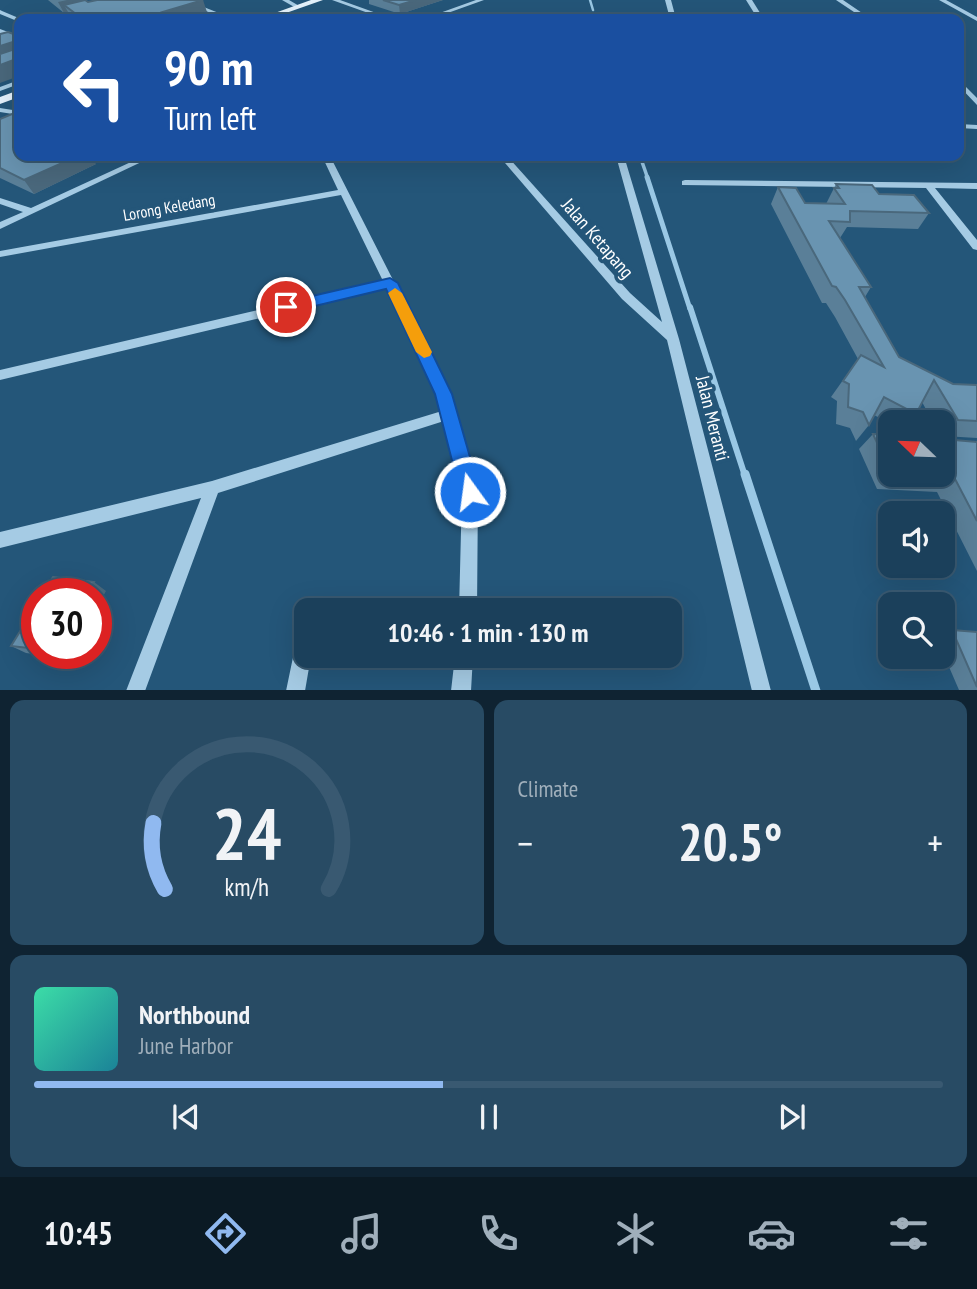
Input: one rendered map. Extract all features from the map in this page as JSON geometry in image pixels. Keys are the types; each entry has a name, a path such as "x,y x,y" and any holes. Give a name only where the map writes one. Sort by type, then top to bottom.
{"main road":[{"path":"272,14 319,0"}],"street":[{"path":"181,0 216,14"},
{"path":"285,0 298,7"},
{"path":"335,0 376,14"},
{"path":"440,14 481,0"},
{"path":"839,0 860,14"},
{"path":"942,0 977,19"},
{"path":"79,14 88,12"},
{"path":"560,14 611,14"},
{"path":"10,43 14,41"},
{"path":"964,88 977,103"},
{"path":"0,226 136,161"},
{"path":"328,161 444,394 470,492 468,598"},
{"name":"Jalan Ketapang","path":"507,161 626,296 673,339"},
{"name":"Jalan Meranti","path":"621,161 673,339 762,690"},
{"path":"685,183 977,187"},
{"path":"928,185 977,247"},
{"name":"Lorong Keledang","path":"0,254 344,192"},
{"path":"0,201 31,211"},
{"path":"0,375 390,283"},
{"path":"0,540 212,488 450,414"},
{"path":"135,690 212,488"},
{"path":"295,690 300,668"},
{"path":"461,690 463,668"}],"building":[{"path":"85,0 203,0 163,12 168,14 76,14 64,5"},
{"path":"383,0 416,0 399,5"},
{"path":"8,32 14,34 14,60 0,65 0,54 12,50 13,42 0,46 0,34"},
{"path":"14,114 14,161 67,161 24,180 0,168 0,119"},
{"path":"836,184 872,185 879,194 914,195 929,213 850,211 850,222 829,221 871,287 859,287 899,357 953,384 977,385 977,421 958,420 956,410 952,410 934,380 918,410 908,410 884,397 869,425 863,412 848,407 849,384 843,381 861,355 884,367 845,300 836,287 832,286 778,187 796,188 805,203 845,204 834,188 839,188"},
{"path":"956,440 977,442 977,521 956,481"},
{"path":"21,630 21,647 11,646"},
{"path":"955,630 977,632 977,687 955,637"}],"waterway":[{"path":"590,0 593,10"},
{"path":"642,161 648,179"},
{"path":"647,177 690,309"},
{"path":"690,307 745,476"},
{"path":"745,474 816,690"}],"slow traffic":[{"path":"395,293 424,352"}],"route":[{"path":"286,307 390,283 444,394 470,492"}]}
